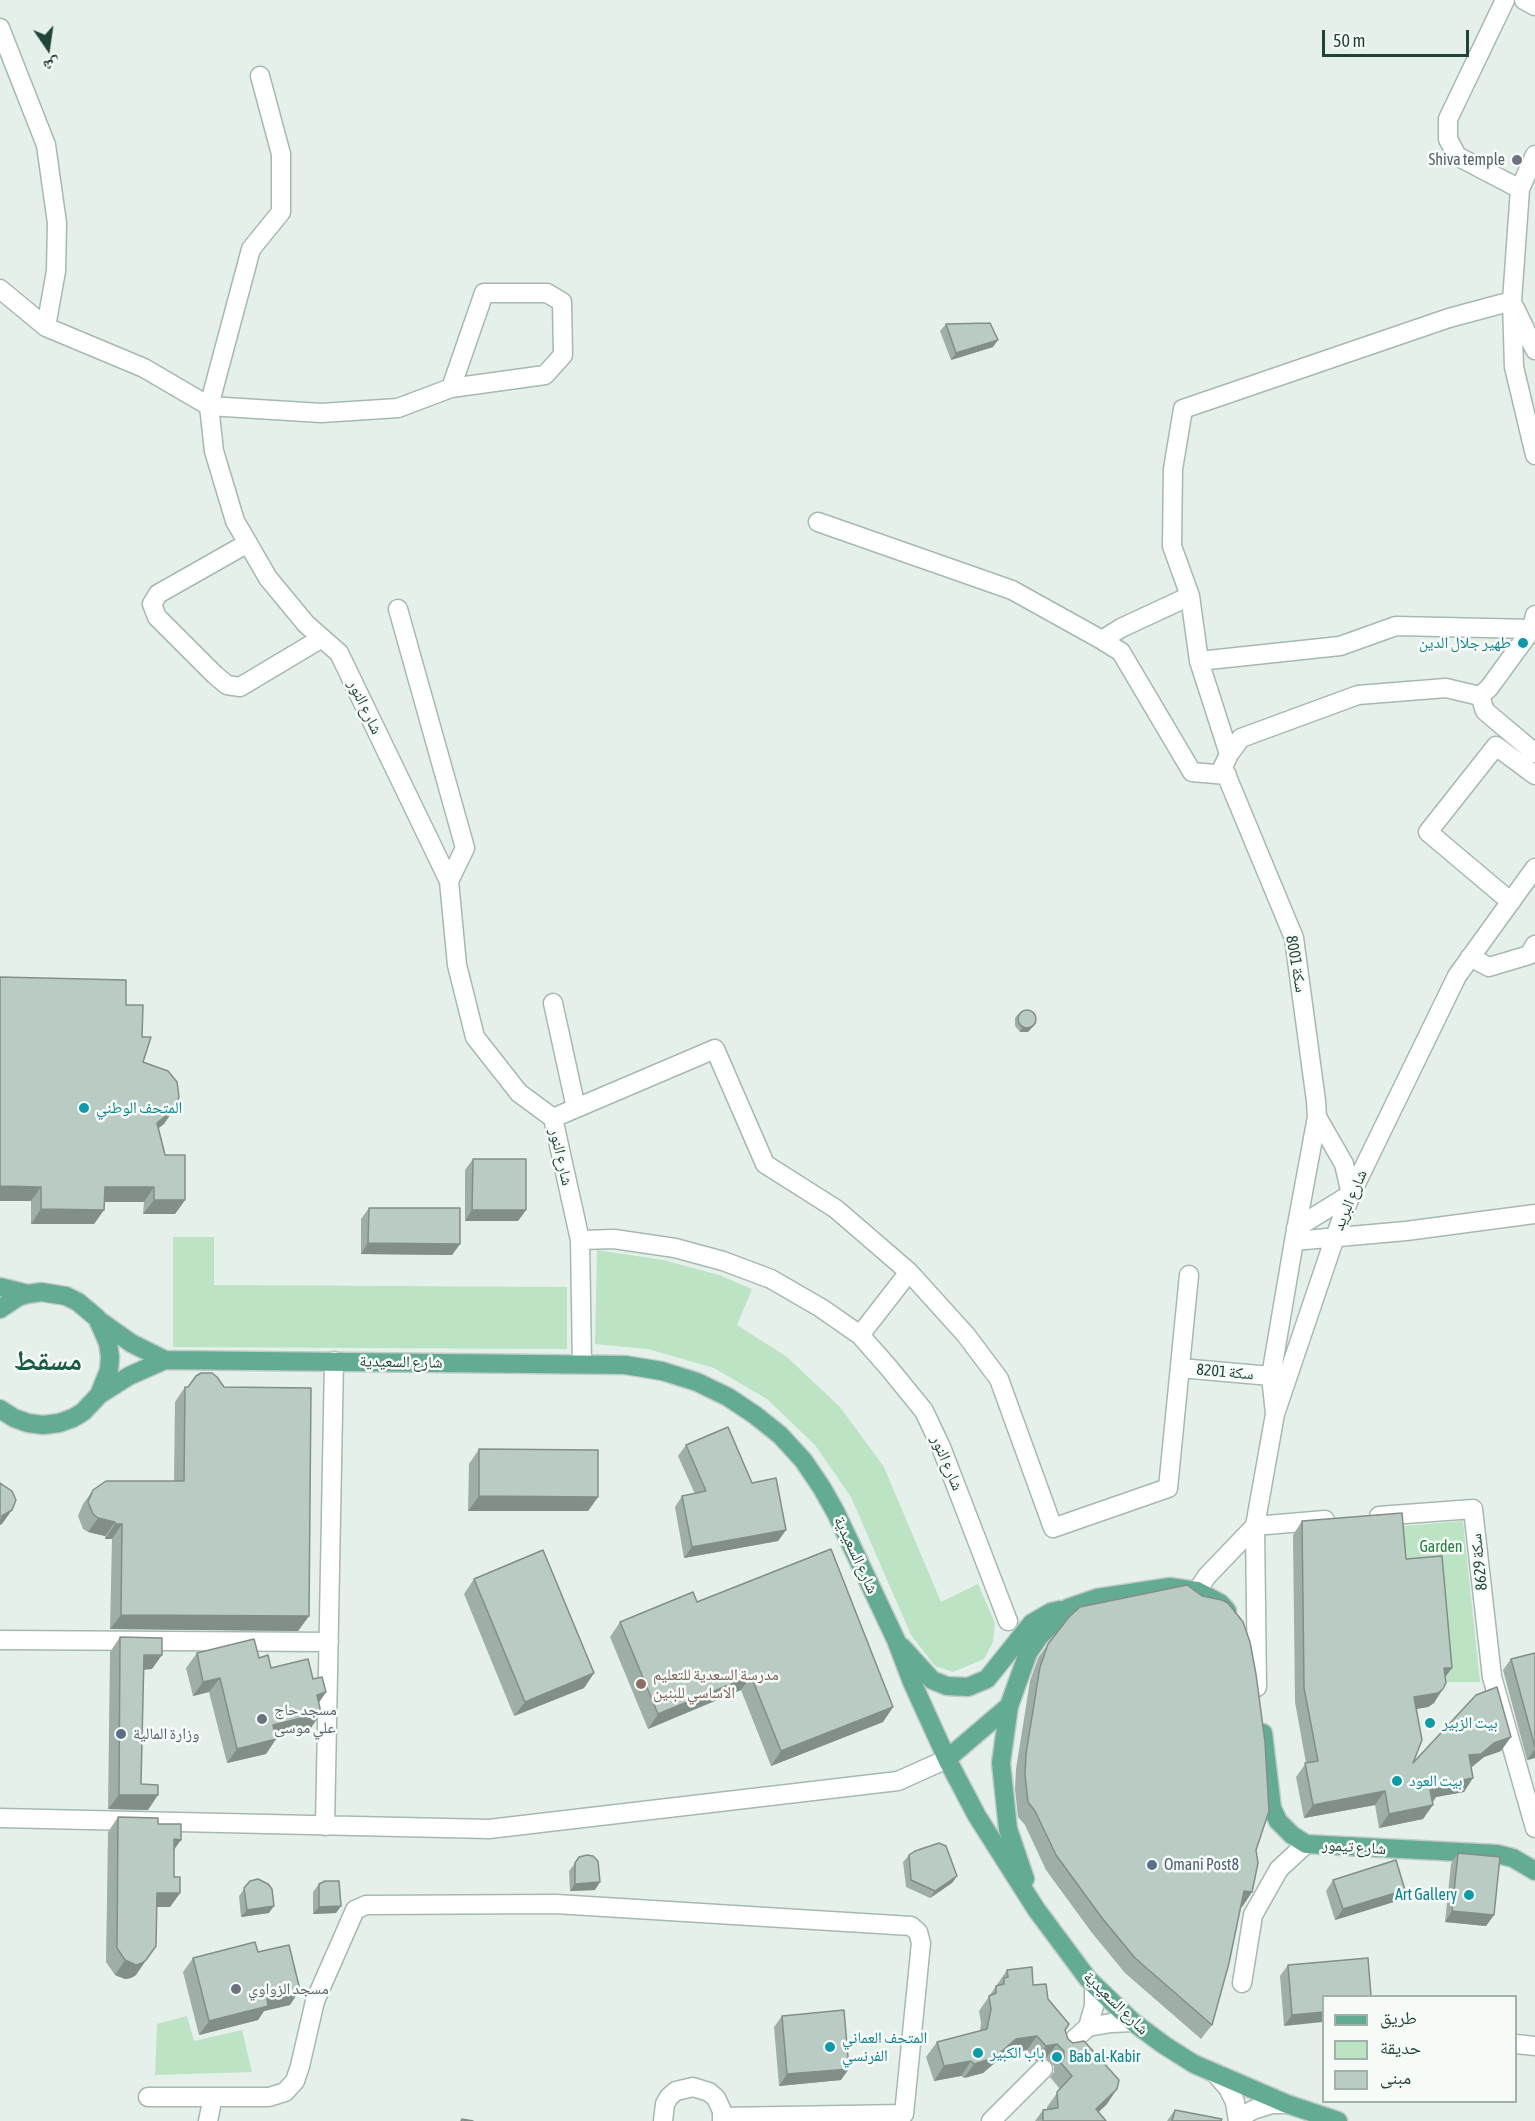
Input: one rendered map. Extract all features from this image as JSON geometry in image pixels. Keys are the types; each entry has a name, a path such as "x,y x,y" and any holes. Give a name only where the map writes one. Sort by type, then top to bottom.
{"main road":[{"path":"0,1287 28,1294"},
{"name":"شارع السعيدية","path":"28,1294 41,1292 66,1296 78,1302 131,1343 165,1360"},
{"path":"0,1309 28,1294"},
{"path":"97,1318 104,1330 110,1357 109,1370 99,1395"},
{"name":"شارع السعيدية","path":"0,1409 28,1424 59,1424 83,1412 99,1395 129,1376 165,1360 625,1365 662,1371 698,1382 728,1397 755,1414 780,1435 803,1460 826,1496 896,1640 912,1682 947,1759 977,1816 1036,1909 1094,1985 1133,2022 1194,2064 1287,2104 1338,2121"},
{"name":"شارع تيمور","path":"896,1640 932,1680 947,1686 968,1687 987,1679 1032,1623 1051,1612 1097,1598 1170,1587 1197,1591 1220,1604 1243,1630 1251,1654 1257,1687 1272,1809 1278,1821 1292,1835 1306,1844 1497,1854 1513,1858 1535,1871"},
{"name":"شارع تيمور","path":"1036,1909 1008,1829 1001,1763 1009,1706 1028,1653 1050,1624 1068,1608"},
{"path":"947,1759 1009,1706"}],"street":[{"path":"1506,0 1448,119 1448,139 1457,156 1520,189"},
{"path":"1524,0 1535,6"},
{"path":"0,27 46,145 57,223 56,271 46,327"},
{"path":"208,406 252,249 281,212 281,153 260,76"},
{"path":"1535,155 1520,189 1512,301 1514,367 1535,455"},
{"path":"0,289 46,327 144,368 208,406 321,413 398,408 451,388 545,375 563,355 562,302 547,294 484,293 451,388"},
{"path":"1512,301 1535,350"},
{"path":"1228,754 1198,661 1190,596 1172,546 1173,469 1184,409 1449,318 1512,301"},
{"name":"شارع النور","path":"208,406 214,451 235,521 268,578 306,624 339,653 449,881 457,965 475,1037 519,1093 553,1118 580,1240 582,1364"},
{"path":"818,522 1012,590 1102,640 1121,652 1191,772 1227,775"},
{"path":"248,543 158,594 152,604 157,617 215,675 227,685 240,687 322,638"},
{"path":"1102,640 1121,628 1190,596"},
{"path":"398,609 465,848 449,881"},
{"path":"1198,661 1340,646 1396,626 1534,625"},
{"path":"1480,696 1489,688 1534,625"},
{"path":"1228,754 1241,738 1358,695 1446,688 1480,696"},
{"path":"1480,696 1485,711 1535,753"},
{"path":"1511,902 1428,832 1496,746 1535,775"},
{"name":"سكة 8001","path":"1228,754 1223,767 1293,938 1317,1117 1271,1376 1275,1414"},
{"name":"شارع البريد","path":"1257,1687 1255,1526 1275,1414 1335,1237 1351,1194 1457,976 1535,868"},
{"path":"1470,957 1489,967 1529,955 1535,945"},
{"path":"553,1003 576,1108"},
{"path":"553,1118 715,1049 765,1164 836,1209 909,1272 966,1335 999,1379 1053,1528 1168,1488 1189,1275"},
{"path":"1295,1234 1351,1194 1344,1164 1317,1117"},
{"path":"1295,1234 1335,1237 1406,1231 1535,1214"},
{"name":"شارع النور","path":"580,1240 614,1239 675,1248 723,1261 771,1279 821,1308 860,1335 924,1411 941,1447 1008,1621"},
{"path":"860,1335 909,1272"},
{"path":"325,1826 334,1361"},
{"name":"سكة 8201","path":"1180,1368 1271,1376"},
{"name":"سكة 8629","path":"1255,1526 1473,1509 1492,1677 1535,1828"},
{"path":"1197,1591 1207,1576 1255,1526"},
{"path":"0,1640 329,1642"},
{"path":"0,1818 489,1829 898,1780 947,1759"},
{"path":"1242,1983 1253,1915 1279,1869 1306,1844"},
{"path":"148,2097 269,2097 285,2092 295,2081 315,2001 355,1910 366,1905 556,1904 911,1926 918,1932 921,1942 907,2117 722,2119 720,2104 716,2098 709,2092 693,2087 676,2091 669,2097 665,2104 663,2121"},
{"path":"1066,2047 1088,2027 1094,2006 1094,1985"},
{"path":"1088,2027 1133,2022"},
{"path":"1517,2044 1535,2046"},
{"path":"991,2121 1043,2069"},
{"path":"1215,2073 1228,2088 1239,2119 1253,2110 1272,2104 1287,2104"},
{"path":"208,2121 213,2097"}],"green space":[{"path":"173,1237 214,1237 214,1285 567,1287 567,1349 173,1347"},
{"path":"597,1250 663,1260 719,1275 752,1289 737,1325 787,1357 840,1407 884,1467 941,1602 978,1584 995,1623 993,1642 984,1659 953,1672 935,1666 911,1635 851,1497 815,1445 767,1399 714,1368 648,1349 595,1344"},
{"name":"Garden","path":"1463,1521 1480,1682 1443,1682 1398,1572 1393,1527"},
{"path":"187,2016 194,2041 242,2030 252,2072 155,2075 157,2024"}],"building":[{"path":"990,323 998,340 956,353 946,324"},
{"name":"المتحف الوطني","path":"0,977 126,980 126,1005 143,1005 142,1037 151,1037 143,1062 168,1071 177,1082 179,1097 174,1109 157,1123 165,1155 185,1155 185,1200 154,1200 154,1187 105,1187 104,1210 41,1209 41,1187 0,1186"},
{"path":"1023,1010 1031,1010 1036,1015 1034,1026 1023,1028 1018,1023 1018,1015"},
{"path":"473,1159 526,1159 526,1210 472,1210"},
{"path":"369,1208 460,1208 460,1244 368,1243"},
{"name":"وزارة المالية","path":"201,1373 212,1373 224,1387 311,1388 309,1616 121,1615 122,1524 98,1518 93,1514 88,1502 93,1490 106,1481 184,1481 185,1387 188,1387"},
{"path":"728,1427 752,1483 776,1478 786,1530 692,1547 682,1496 706,1491 686,1445"},
{"path":"479,1449 598,1450 598,1497 479,1496"},
{"path":"0,1483 12,1491 16,1500 12,1510 2,1516 2,1520 0,1520"},
{"path":"1402,1513 1406,1559 1442,1556 1452,1668 1444,1668 1446,1683 1438,1693 1414,1697 1422,1740 1413,1763 1476,1695 1497,1687 1511,1737 1494,1743 1481,1754 1469,1755 1473,1778 1441,1784 1442,1788 1430,1790 1433,1805 1389,1814 1385,1791 1313,1805 1305,1763 1318,1761 1304,1688 1302,1521"},
{"path":"831,1549 893,1707 781,1751 751,1676 658,1714 620,1622 693,1592 697,1602"},
{"path":"543,1550 594,1673 525,1702 474,1579"},
{"path":"1187,1585 1202,1596 1228,1603 1243,1622 1250,1642 1256,1674 1265,1742 1269,1811 1256,1850 1258,1863 1252,1892 1244,1891 1229,1963 1212,2025 1135,1958 1102,1918 1056,1855 1035,1811 1028,1802 1025,1775 1026,1754 1040,1667 1048,1644 1069,1617 1080,1607"},
{"path":"120,1637 162,1638 162,1655 144,1655 141,1784 158,1785 158,1795 119,1795"},
{"name":"مسجد حاج علي موسى","path":"254,1639 259,1658 268,1655 271,1668 308,1659 313,1679 322,1677 326,1692 317,1695 321,1713 273,1725 276,1739 237,1749 220,1678 203,1682 197,1653"},
{"path":"1535,1653 1535,1747 1511,1659"},
{"path":"118,1817 158,1818 158,1824 181,1824 181,1840 174,1839 174,1877 180,1877 180,1893 157,1893 156,1946 146,1960 136,1965 125,1960 117,1948"},
{"path":"939,1843 946,1846 957,1876 935,1891 911,1880 909,1855"},
{"name":"Art Gallery","path":"1458,1853 1500,1857 1494,1915 1452,1911"},
{"path":"593,1856 598,1861 600,1882 575,1884 575,1863 579,1857"},
{"path":"1396,1860 1405,1890 1343,1909 1333,1880"},
{"path":"258,1879 272,1889 274,1906 247,1910 244,1888 250,1881"},
{"path":"325,1881 339,1881 341,1906 319,1907 319,1884"},
{"name":"مسجد الزواوي","path":"255,1942 258,1952 289,1945 300,1990 267,1999 268,2006 209,2021 193,1958"},
{"path":"1368,1958 1371,1995 1322,1995 1322,2012 1292,2015 1288,1965"},
{"name":"باب الکبیر","path":"1032,1967 1033,1985 1046,1984 1048,1999 1069,2024 1065,2030 1068,2039 1073,2043 1084,2041 1119,2080 1117,2089 1096,2109 1106,2121 1043,2121 1043,2110 1058,2108 1057,2092 1072,2076 1061,2063 1064,2051 1057,2044 1046,2046 1037,2036 1016,2039 994,2058 974,2064 971,2061 944,2066 937,2042 987,2029 991,2009 989,1996 996,1993 996,1986 1004,1984 1004,1978 1008,1977 1007,1970"},
{"path":"844,2010 849,2069 787,2074 782,2016"},
{"path":"1175,2110 1222,2119 1221,2121 1172,2121"}],"place":[{"name":"Shiva temple","path":"1517,160"},
{"name":"طهير جلال الدين","path":"1523,643"},
{"name":"المتحف الوطني","path":"84,1108"},
{"name":"مدرسة السعدية للتعليم الاساسي للبنين","path":"641,1684"},
{"name":"مسجد حاج علي موسى","path":"262,1719"},
{"name":"بيت الزبير","path":"1430,1723"},
{"name":"وزارة المالية","path":"121,1734"},
{"name":"بيت العود","path":"1397,1781"},
{"name":"Omani Post8","path":"1152,1865"},
{"name":"Art Gallery","path":"1469,1895"},
{"name":"مسجد الزواوي","path":"236,1989"},
{"name":"المتحف العماني الفرنسي","path":"830,2047"},
{"name":"باب الکبیر","path":"978,2053"},
{"name":"Bab al-Kabir","path":"1057,2057"}],"district":[{"name":"مسقط","path":"48,1361"}]}
